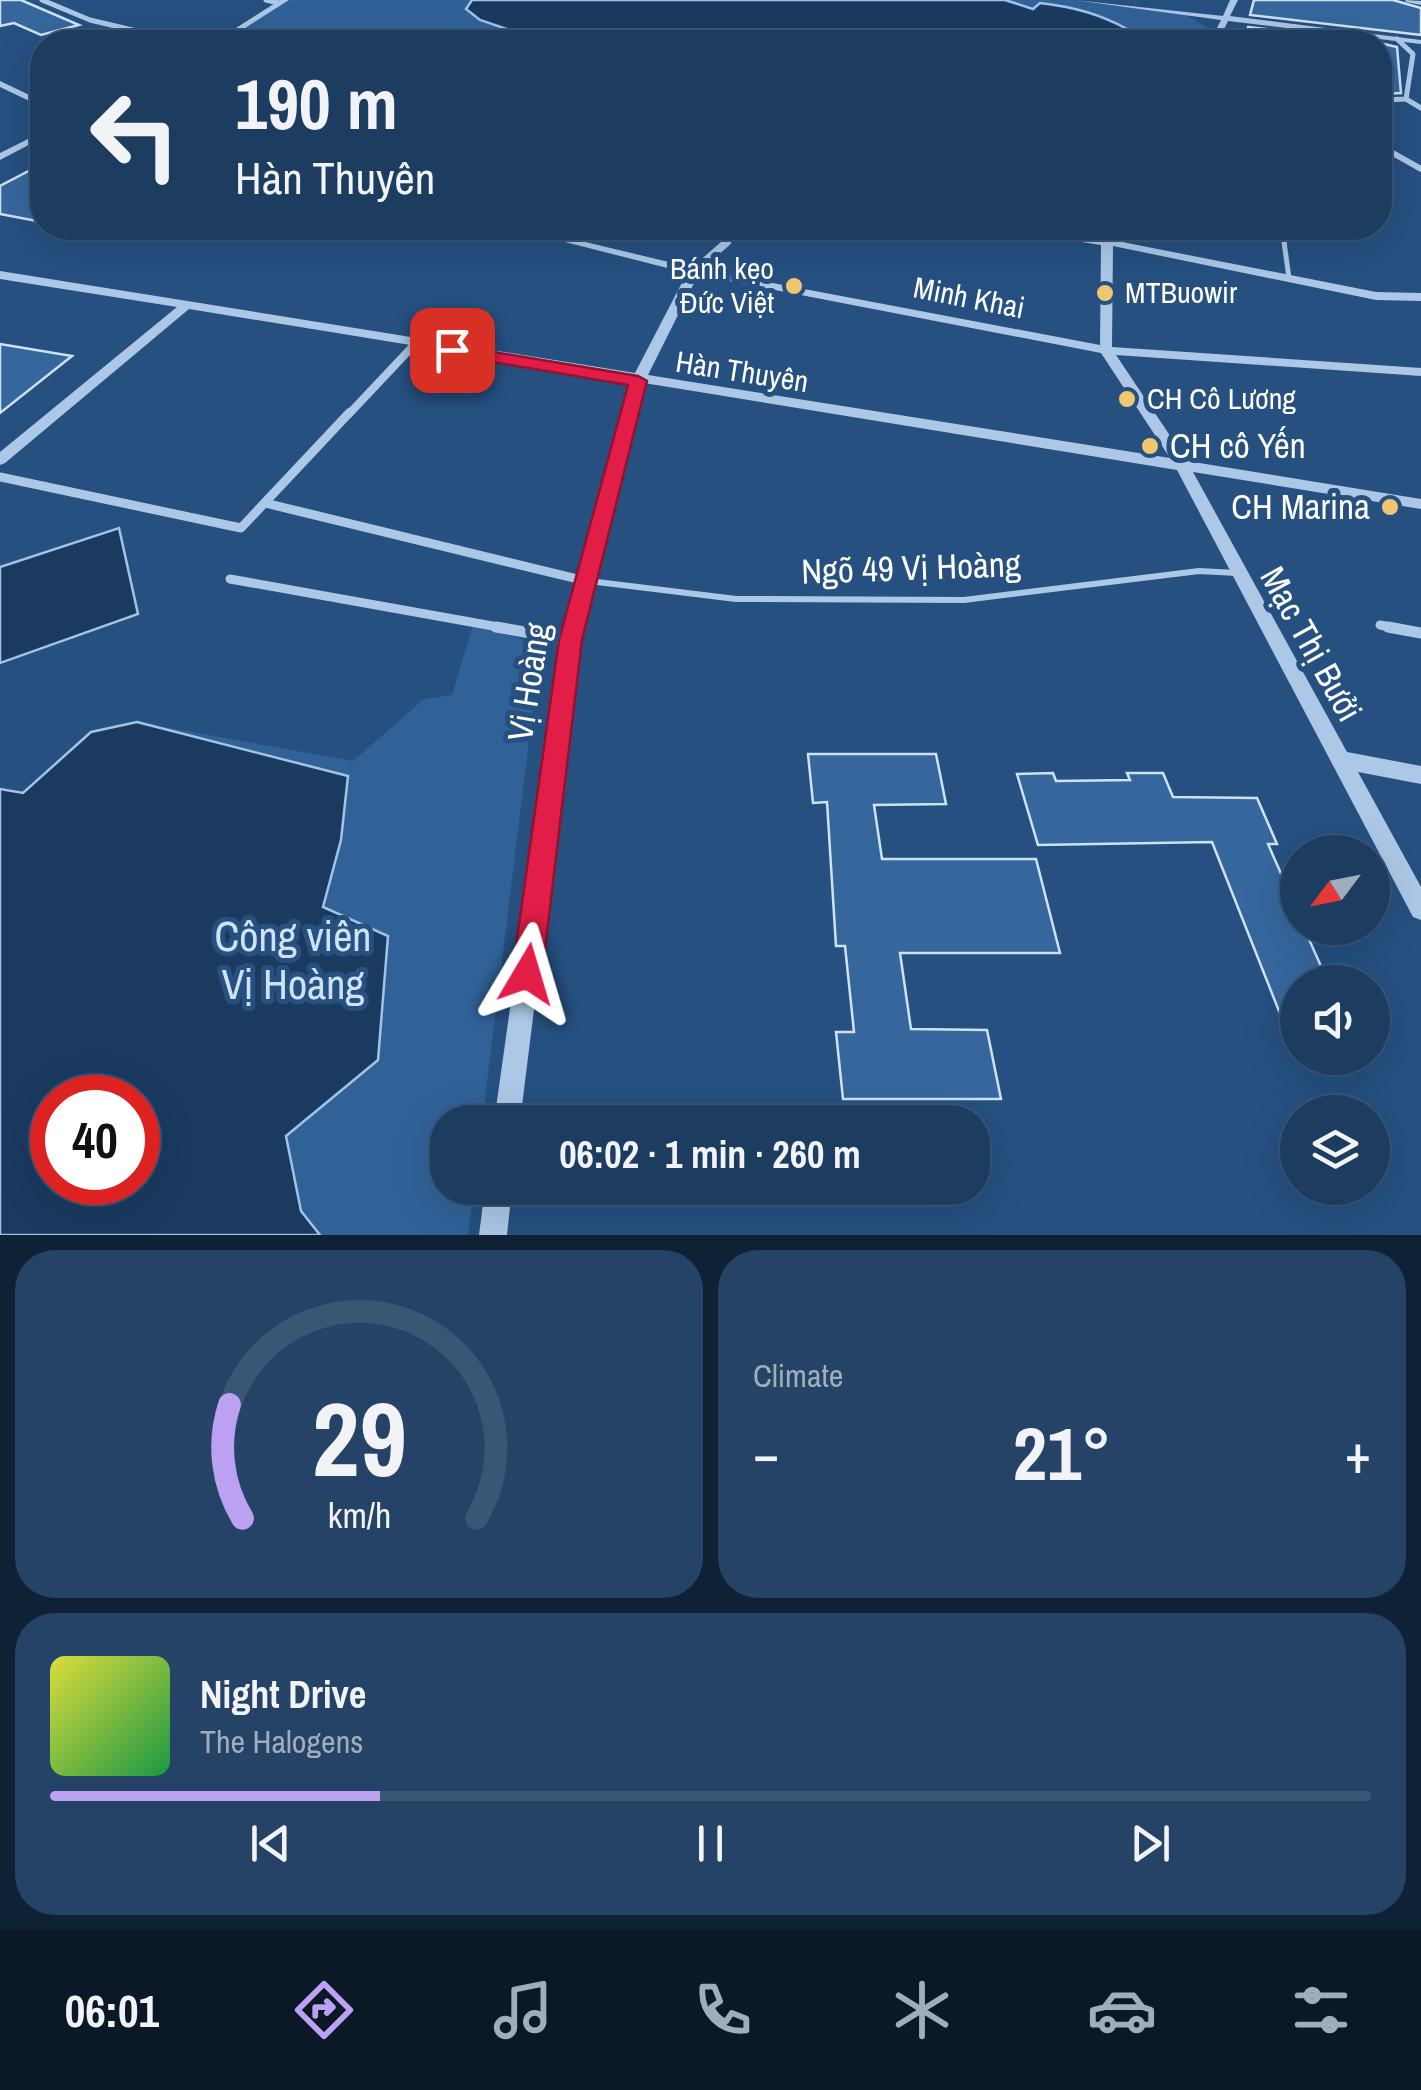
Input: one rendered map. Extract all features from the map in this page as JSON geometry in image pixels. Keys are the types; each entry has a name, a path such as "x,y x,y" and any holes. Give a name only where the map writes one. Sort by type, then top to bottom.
{"street":[{"path":"42,0 90,20 132,30"},
{"path":"266,0 282,1"},
{"path":"1078,0 1320,30"},
{"path":"1220,30 1234,0"},
{"path":"1409,0 1421,3"},
{"path":"237,30 282,1"},
{"path":"1392,39 1421,44"},
{"path":"1398,40 1413,54 1406,99"},
{"path":"0,84 30,98"},
{"path":"1392,100 1406,99 1421,108"},
{"path":"0,157 30,141"},
{"path":"1392,153 1421,169"},
{"name":"Minh Khai","path":"564,240 694,272 1106,350 1421,372"},
{"path":"694,272 730,240"},
{"path":"1106,350 1113,240"},
{"path":"1133,240 1376,296 1421,297"},
{"name":"Vị Hoàng","path":"510,1105 571,640 638,381 694,272"},
{"name":"Hàn Thuyên","path":"0,275 638,381 1421,504"},
{"path":"0,460 186,306"},
{"path":"0,477 241,528 415,344"},
{"name":"Mạc Thị Bưởi","path":"1106,350 1181,464 1236,573 1421,909"},
{"path":"265,503 586,581"},
{"path":"230,580 571,640"},
{"path":"1380,625 1421,633"},
{"path":"1342,760 1421,776"},
{"path":"493,1235 497,1205"}],"lane":[{"path":"1284,240 1289,278"},
{"name":"Ngõ 49 Vị Hoàng","path":"586,581 736,598 964,600 1200,571 1236,573"}],"green space":[{"path":"285,0 1071,0 1184,14 1208,30 237,30"},
{"name":"Công viên Vị Hoàng","path":"473,625 541,645 484,1105 430,1105 430,1205 472,1205 468,1235 0,1235 0,789 23,793 91,732 137,722 353,761 424,699 452,695"}],"shaded area":[{"path":"472,0 1005,0 1033,9 1040,3 1075,9 1129,30 510,30 480,20 466,9"},
{"path":"119,528 138,614 0,663 0,567"},
{"name":"Công viên Vị Hoàng","path":"137,722 348,776 341,840 323,907 388,936 378,1060 286,1136 301,1211 320,1235 0,1235 0,789 23,793 91,732"}],"building":[{"path":"0,0 21,0 79,25 60,30 30,30 14,23 0,26"},
{"path":"1254,0 1393,0 1421,8 1421,35 1392,30 1250,15"},
{"path":"1392,46 1397,47 1401,93 1392,93"},
{"path":"30,170 30,220 0,214 0,186"},
{"path":"0,344 72,356 0,413"},
{"path":"808,754 936,754 946,804 874,805 882,859 1036,859 1060,953 900,953 911,1029 987,1030 1001,1099 843,1099 836,1032 854,1032 845,946 836,946 827,802 813,803"},
{"path":"1053,773 1056,781 1130,780 1127,773 1163,773 1173,797 1257,798 1277,844 1268,844 1280,871 1280,945 1312,945 1320,965 1280,965 1280,1014 1212,842 1038,845 1017,774"}],"place":[{"name":"Bánh kẹo Đức Việt","path":"794,286"},
{"name":"MTBuowir","path":"1105,293"},
{"name":"CH Cô Lương","path":"1127,399"},
{"name":"CH cô Yến","path":"1150,446"},
{"name":"CH Marina","path":"1390,507"}],"route":[{"path":"452,350 638,381 571,640 527,974"}]}
